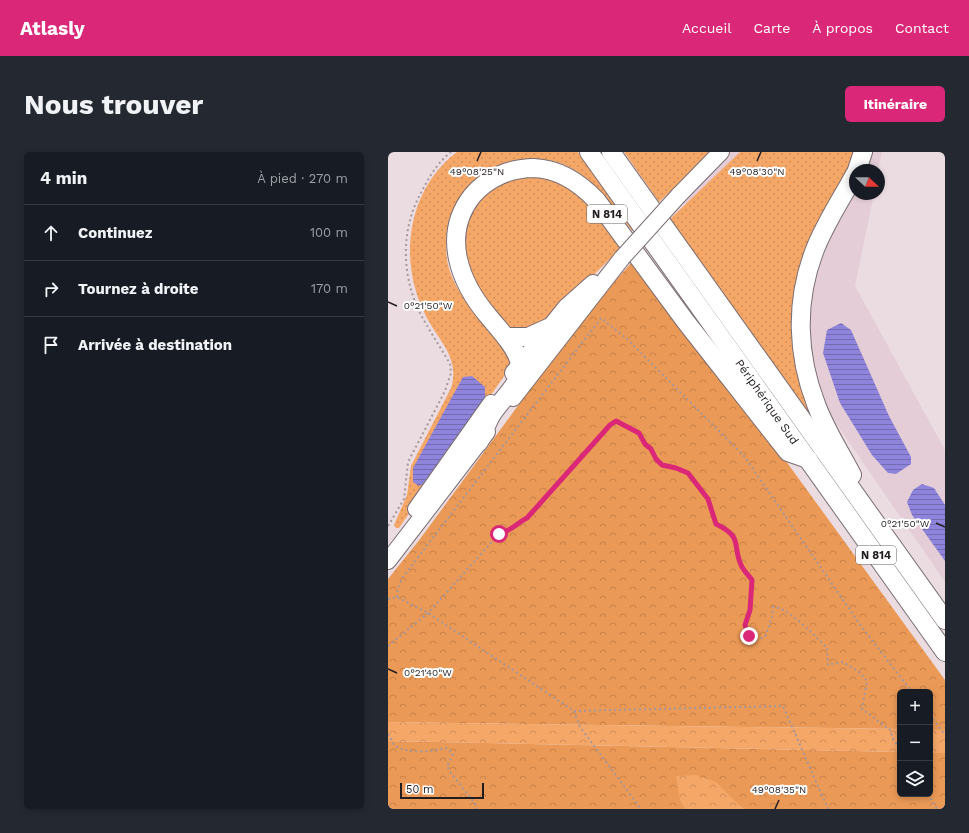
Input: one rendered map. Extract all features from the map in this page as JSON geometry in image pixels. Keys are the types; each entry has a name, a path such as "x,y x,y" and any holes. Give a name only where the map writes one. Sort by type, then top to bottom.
{"highway":[{"name":"Périphérique Sud","path":"589,152 945,652"},
{"name":"Périphérique Sud","path":"611,152 945,620"},
{"path":"859,164 863,152"},
{"name":"N 814","path":"507,338 485,312 462,275 456,248 458,225 463,212 472,197 480,188 496,177 521,169 535,168 551,171 576,183 600,204 686,322 788,452 808,459"},
{"name":"N 814","path":"849,185 823,232 808,271 800,316 801,344 806,370 816,405 870,516"},
{"path":"479,442 492,414 519,376 520,364 507,338 528,337 548,328"}],"main road":[{"path":"388,561 622,258 678,196 721,152"},
{"path":"388,549 520,364 548,328 566,307 622,258"}],"path":[{"path":"388,526 404,498 408,462 445,391 451,373 450,364 419,311 411,290 406,264 405,243 410,215 416,200 430,175 451,152"},
{"path":"397,596 398,588 403,577 601,318 627,340 744,456 861,626 910,689"},
{"path":"388,646 428,613 499,534 510,531 519,522 527,518 610,425 616,421 639,433 645,444 651,449 656,459 662,465 676,468 688,473 708,499 716,524 725,528 735,537 742,567 752,580 750,610 745,625 749,636 756,640 765,637 772,617 773,607 778,606 789,614 827,648 828,665 842,662 858,671 867,681 862,709 890,730 897,745"},
{"path":"388,599 397,596 428,613 574,711 783,706 828,809"},
{"path":"574,711 580,727 641,809"},
{"path":"933,719 945,735"},
{"path":"388,734 396,747 404,750 433,751 446,748 450,751 453,754 447,766 451,774 476,805 476,809"},
{"path":"930,797 937,809"}],"shaded area":[{"path":"646,152 882,152 879,164 849,164 849,200 873,200 855,286 945,450 945,582 685,203"},
{"path":"841,323 851,330 889,416 911,457 911,464 896,474 888,473 872,455 840,403 823,353 827,330"},
{"path":"472,376 485,387 485,397 423,484 419,486 413,482 413,468 463,377"},
{"path":"922,484 934,488 945,505 945,561 912,515 907,502 913,490"}],"green space":[{"path":"457,152 578,152 633,229 632,231 597,188 571,168 557,162 543,160 522,161 498,168 483,176 470,187 460,199 452,214 448,230 446,247 448,265 458,289 474,313 510,358 509,369 399,528 396,528 394,525 407,495 411,466 451,388 453,377 453,366 450,357 446,348 429,322 416,291 411,269 410,247 412,226 418,205 428,185 440,167"},
{"path":"624,152 712,152 659,202"},
{"path":"740,152 857,152 852,164 849,164 849,170 801,279 823,434 670,219"},
{"path":"530,175 555,179 580,192 622,241 617,252 549,319 523,330 508,327 469,277 463,231 472,206 491,186 509,178"},
{"path":"633,261 775,446 945,680 945,730 933,730 933,689 897,689 897,729 388,722 388,579 420,539 596,302"},
{"path":"388,722 897,729 897,752 388,741"},
{"path":"933,730 945,730 945,753 933,753"},
{"path":"388,741 897,752 897,797 933,797 933,753 945,753 945,809 743,809 741,807 680,799 686,809 388,809"},
{"path":"696,775 716,782 743,809 686,809 680,799 676,776"}],"route":[{"path":"499,534 510,531 519,522 527,518 610,425 616,421 639,433 645,444 651,449 656,459 662,465 676,468 688,473 708,499 716,524 725,528 735,537 742,567 752,580 750,610 745,625 749,636"}]}
